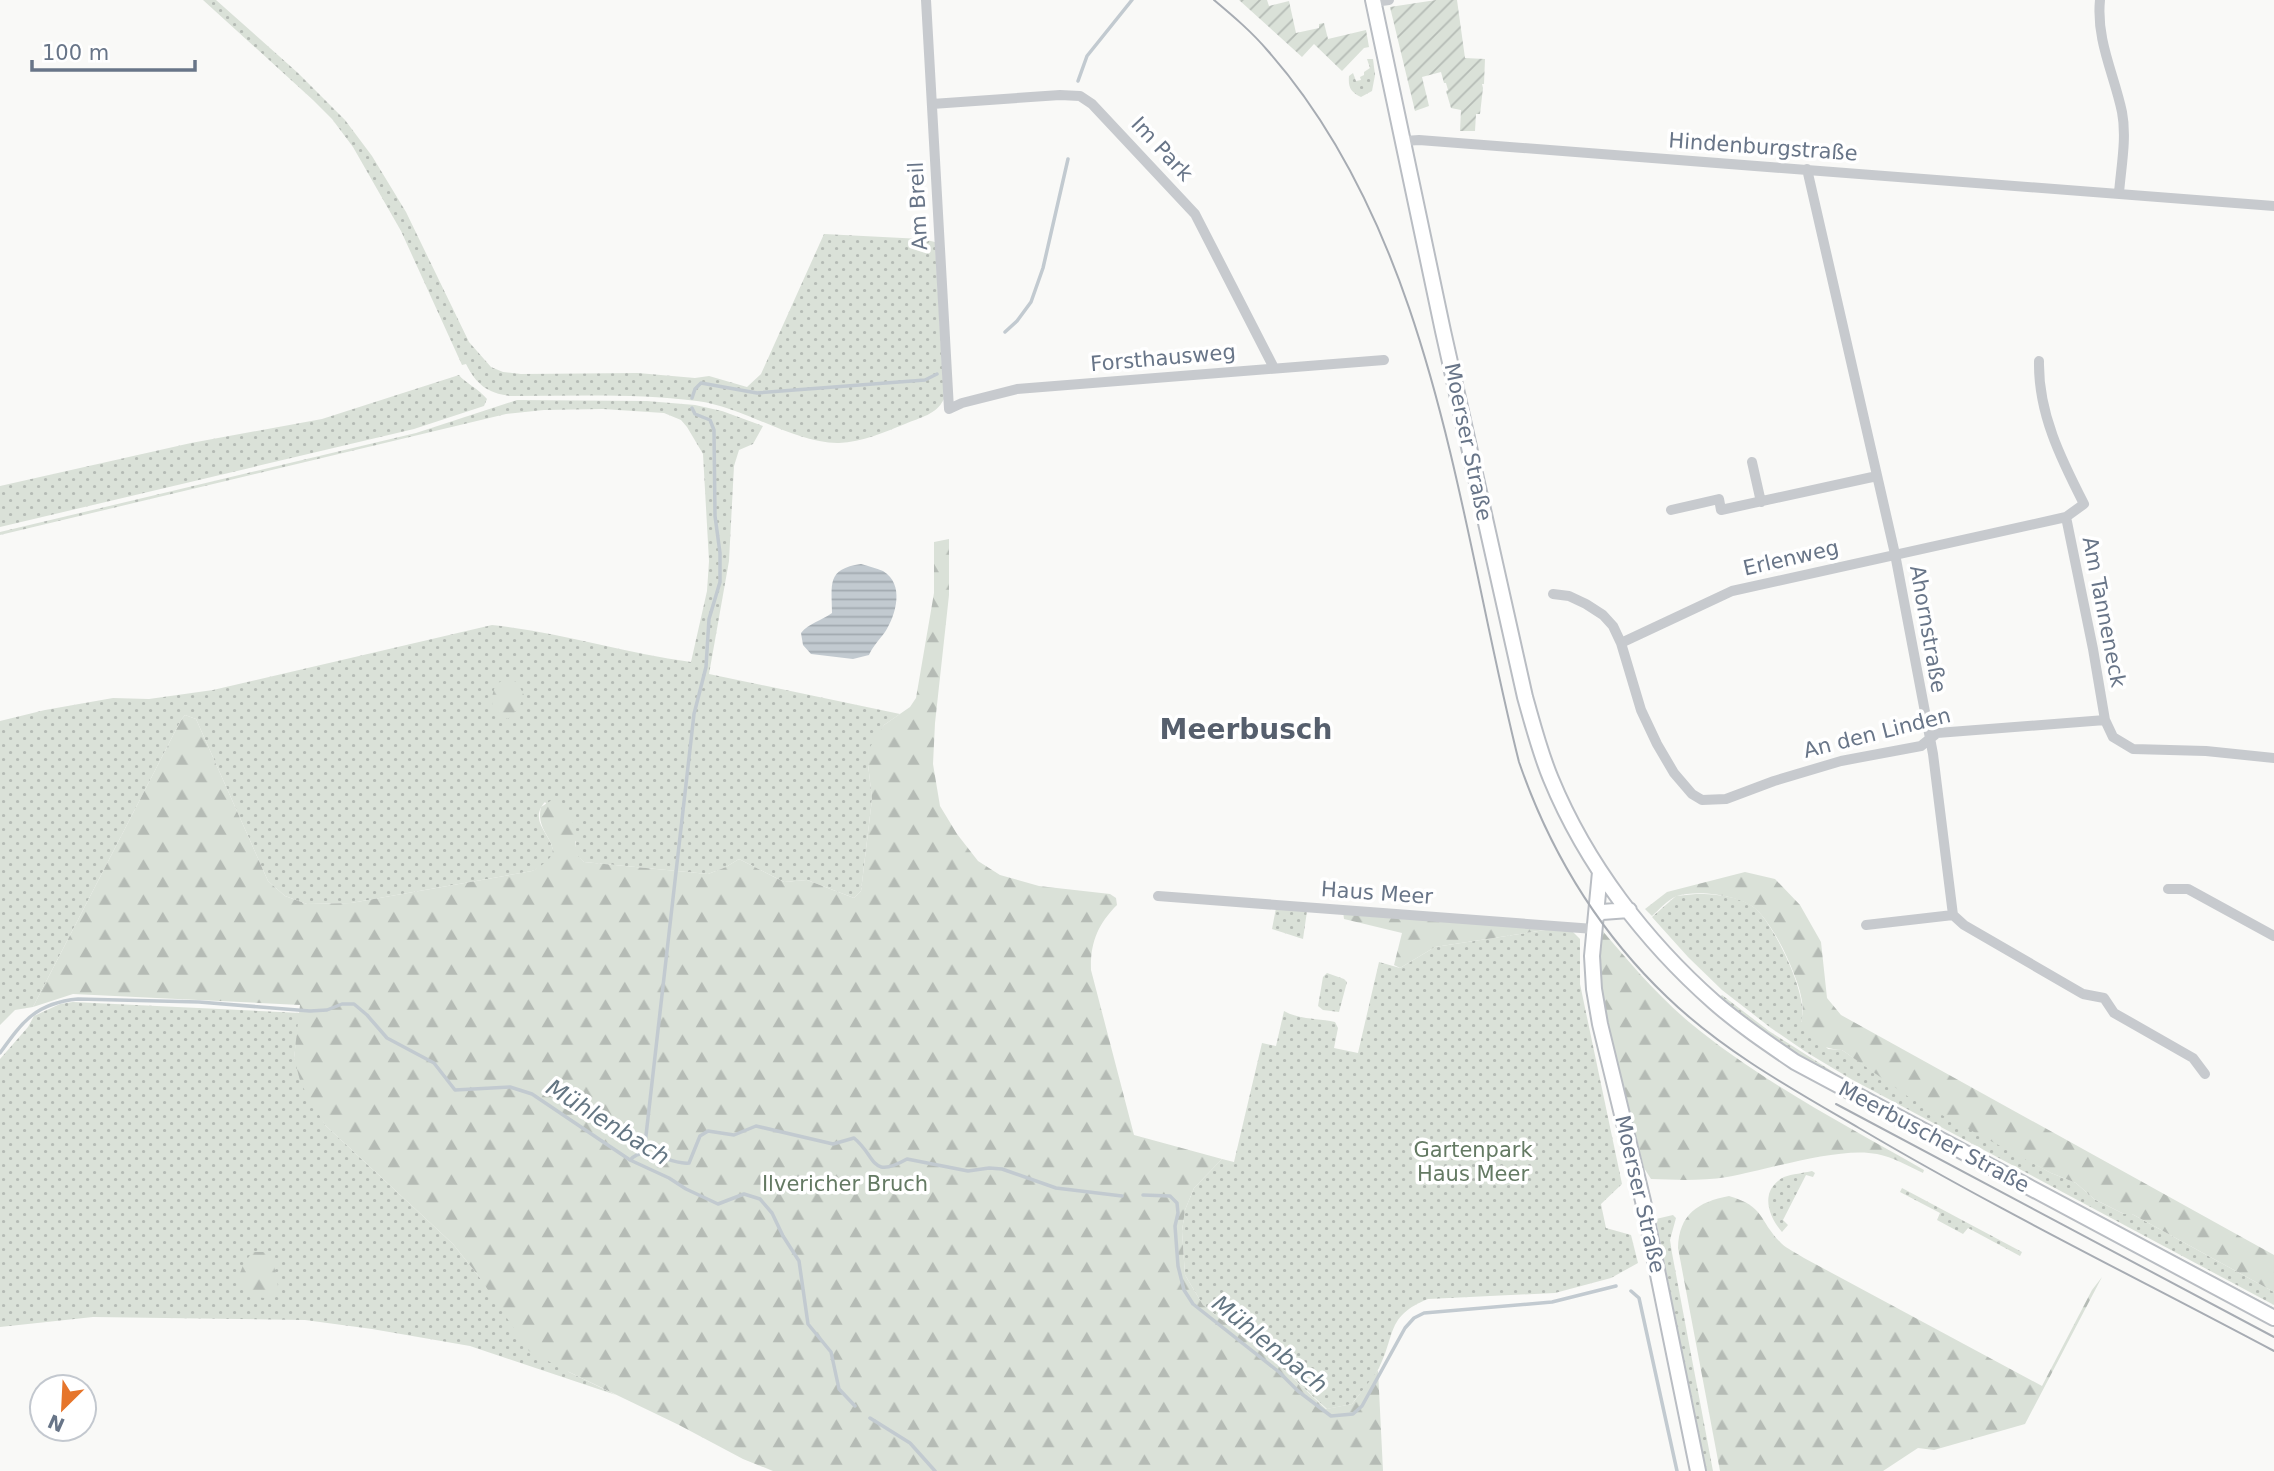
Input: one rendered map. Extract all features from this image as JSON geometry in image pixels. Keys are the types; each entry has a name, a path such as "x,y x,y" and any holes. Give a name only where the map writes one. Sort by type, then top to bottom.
{"main road":[{"name":"Moerser Straße","path":"1373,1 1503,604 1534,730 1564,810 1600,872 1629,910"},
{"name":"Moerser Straße","path":"1600,872 1592,973 1600,1024 1643,1201 1699,1471"},
{"path":"1595,922 1602,912 1629,910"},
{"name":"Meerbuscher Straße","path":"1629,910 1668,957 1713,1001 1795,1062 2274,1318"}],"street":[{"name":"Am Breil","path":"926,0 949,409"},
{"path":"1373,1 1389,0"},
{"path":"2100,0 2098,18 2102,44 2124,130 2119,193"},
{"name":"Im Park","path":"932,104 1060,96 1080,96 1092,104 1195,214 1274,368"},
{"name":"Hindenburgstraße","path":"1405,141 1419,139 2274,206"},
{"name":"Ahornstraße","path":"1807,169 1895,554 1933,754 1953,915"},
{"name":"Forsthausweg","path":"949,409 1017,389 1384,360"},
{"name":"Am Tanneneck","path":"2039,361 2048,427 2084,504 2066,517 2105,720"},
{"path":"1752,462 1761,502"},
{"path":"1671,510 1719,499 1721,510 1877,475"},
{"name":"Erlenweg","path":"1621,643 1732,591 2066,517"},
{"path":"1553,594 1569,596 1603,615 1613,626 1621,643"},
{"name":"An den Linden","path":"1621,643 1641,710 1657,744 1674,772 1692,794 1702,800 1726,799 1840,761 1922,746 1937,733 2105,720"},
{"path":"2105,720 2113,737 2133,749 2206,751 2274,758"},
{"path":"2168,889 2188,889 2274,936"},
{"name":"Haus Meer","path":"1158,895 1595,922"},
{"path":"1866,925 1953,915 1964,925 2083,994 2104,998 2114,1013 2193,1058 2204,1074"}],"green space":[{"path":"203,0 216,0 298,73 345,120 372,156 406,212 469,342 491,367 503,372 521,374 638,373 695,378 709,376 747,387 761,374 824,234 922,239 935,242 944,399 937,409 922,417 873,436 839,443 805,438 733,410 697,401 627,396 510,396 489,390 478,382 466,364 462,365 401,231 353,147 332,119 313,100"},
{"path":"1239,0 1267,0 1269,6 1289,1 1296,33 1319,28 1319,24 1324,23 1328,39 1366,30 1369,47 1364,48 1342,71 1314,44 1302,57"},
{"path":"1436,0 1457,0 1465,58 1485,59 1480,114 1476,114 1475,131 1460,131 1461,110 1451,108 1441,72 1422,77 1429,106 1415,111 1390,7"},
{"path":"1367,59 1373,59 1375,75 1372,91 1361,97 1351,89 1349,76 1353,73 1356,81 1361,80 1360,77 1370,68"},
{"path":"459,375 487,399 484,406 414,429 0,527 0,486 191,443 322,419"},
{"path":"517,400 647,401 695,405 722,411 763,426 753,444 739,450 734,466 729,561 709,674 900,714 884,725 868,764 872,799 861,891 854,898 807,880 784,882 739,859 708,874 584,862 574,853 576,842 545,802 539,819 550,841 552,855 546,864 532,871 351,903 307,904 285,896 268,881 196,719 185,715 33,1007 15,1010 0,1025 0,721 113,698 149,699 213,690 492,625 542,632 691,662 707,591 709,561 703,454 687,427 681,420 664,413 603,409 506,414 0,535 0,532 416,433"},
{"name":"Ilvericher Bruch","path":"949,539 949,595 933,764 940,806 978,861 1000,875 1039,886 1110,894 1116,898 1117,905 1096,934 1091,970 1134,1135 1222,1159 1194,1188 1185,1210 1182,1231 1185,1275 1203,1305 1284,1370 1326,1409 1352,1404 1378,1370 1383,1471 773,1471 743,1459 529,1351 480,1278 453,1244 325,1125 301,1084 294,1058 300,1005 73,994 33,1007 185,715 196,719 268,881 285,896 307,904 351,903 532,871 545,863 553,849 540,818 541,807 552,800 569,815 574,830 575,853 584,862 708,874 739,859 784,882 807,880 854,898 861,891 872,799 868,764 870,747 884,725 910,707 916,698 934,593 934,542"},
{"path":"502,680 517,682 524,695 519,708 508,719 493,714 492,702 495,687"},
{"path":"1745,872 1775,879 1800,905 1821,942 1827,998 1841,1015 2274,1255 2274,1292 2132,1214 2124,1214 2094,1199 2076,1183 2051,1173 1910,1098 1842,1050 1828,1048 1816,1042 1807,1033 1801,1020 1801,997 1787,958 1770,926 1752,906 1720,895 1697,893 1673,898 1652,916 1645,909 1667,892"},
{"path":"1696,894 1737,899 1758,911 1773,932 1796,981 1802,1010 1801,1021 1828,1049 1842,1050 1874,1072 1965,1125 2051,1173 2076,1183 2094,1199 2124,1214 2132,1214 2274,1292 2274,1305 1851,1079 1771,1028 1722,990 1652,917 1676,896"},
{"path":"1276,908 1307,911 1303,939 1272,929"},
{"path":"1343,911 1558,928 1435,947 1400,968 1394,965 1402,933 1344,919"},
{"name":"Gartenpark Haus Meer","path":"1558,928 1572,931 1580,939 1580,984 1622,1184 1601,1204 1606,1228 1631,1235 1638,1263 1611,1278 1555,1293 1428,1299 1415,1305 1399,1319 1379,1368 1352,1404 1327,1409 1284,1370 1203,1305 1185,1275 1182,1231 1185,1210 1194,1188 1222,1159 1234,1162 1262,1043 1276,1046 1284,1011 1335,1022 1338,1028 1334,1048 1358,1053 1379,962 1400,968 1435,947"},
{"path":"1601,929 1665,1000 1716,1043 1803,1101 1924,1170 1923,1173 1889,1157 1862,1152 1824,1156 1718,1178 1651,1179 1644,1168 1607,1021 1598,966"},
{"path":"1327,973 1347,982 1339,1012 1323,1010 1318,1006 1323,977"},
{"path":"1722,995 1769,1031 1849,1082 2274,1308 2274,1312 1848,1086 1767,1034 1720,997"},
{"path":"73,1002 300,1013 294,1058 325,1125 453,1244 480,1278 569,1372 616,1395 470,1346 305,1320 93,1317 0,1327 0,1059 28,1027 34,1016 60,1004"},
{"path":"1812,1171 1815,1173 1813,1177 1806,1175 1783,1220 1788,1225 1782,1232 1770,1211 1768,1203 1771,1189 1784,1177"},
{"path":"1902,1188 2022,1252 2020,1256 1968,1228 1963,1234 1937,1220 1940,1213 1900,1192"},
{"path":"1729,1196 1756,1210 1774,1235 1789,1249 2042,1386 2092,1290 2102,1277 2025,1424 1934,1450 1918,1448 1883,1471 1720,1471 1678,1248 1679,1236 1686,1218 1700,1206"},
{"path":"1673,1215 1676,1218 1670,1240 1672,1253 1713,1471 1705,1471 1656,1219"},
{"path":"253,1252 264,1252 274,1268 278,1287 266,1298 247,1293 240,1282 242,1267"}],"shaded area":[{"path":"861,564 883,571 894,584 895,609 889,625 869,655 853,659 811,654 803,645 801,633 832,613 832,586 836,574 850,566"}],"waterway":[{"path":"1078,81 1087,56 1132,0"},
{"path":"1005,332 1031,302 1043,268 1068,159"},
{"path":"692,398 701,383 757,393 925,380 937,374"},
{"path":"644,1153 694,714 706,667 709,619 720,582 720,553 715,516 714,430 710,420 695,414 692,408"},
{"name":"Mühlenbach","path":"0,1053 24,1023 41,1009 78,999 199,1002 310,1011 354,1004 387,1038 434,1063 455,1090 510,1087 532,1094 630,1160 718,1204 744,1194 760,1199 772,1213 799,1261 808,1324 831,1352 839,1389 855,1406"},
{"path":"630,1160 644,1153 689,1163 700,1136 708,1131 734,1135 756,1126 833,1144 854,1138 880,1167 895,1165 907,1159 968,1171 1002,1169 1056,1188 1122,1196"},
{"name":"Mühlenbach","path":"1143,1195 1170,1196 1177,1203 1175,1226 1178,1266 1184,1290 1193,1304 1331,1416 1353,1414 1362,1406 1405,1328 1414,1318 1424,1313 1552,1302 1616,1286"},
{"path":"1631,1291 1639,1298 1677,1471"},
{"path":"870,1418 910,1443 935,1471"}],"tram line":[{"path":"1214,0 1268,51 1325,127 1370,209 1405,297 1434,389 1458,483 1519,762 1531,795 1561,859 1619,945 1642,972 1689,1017 1784,1084 1961,1186 2274,1351"},
{"path":"1836,1104 2274,1337"}],"district":[{"name":"Meerbusch","path":"1246,729"}]}
